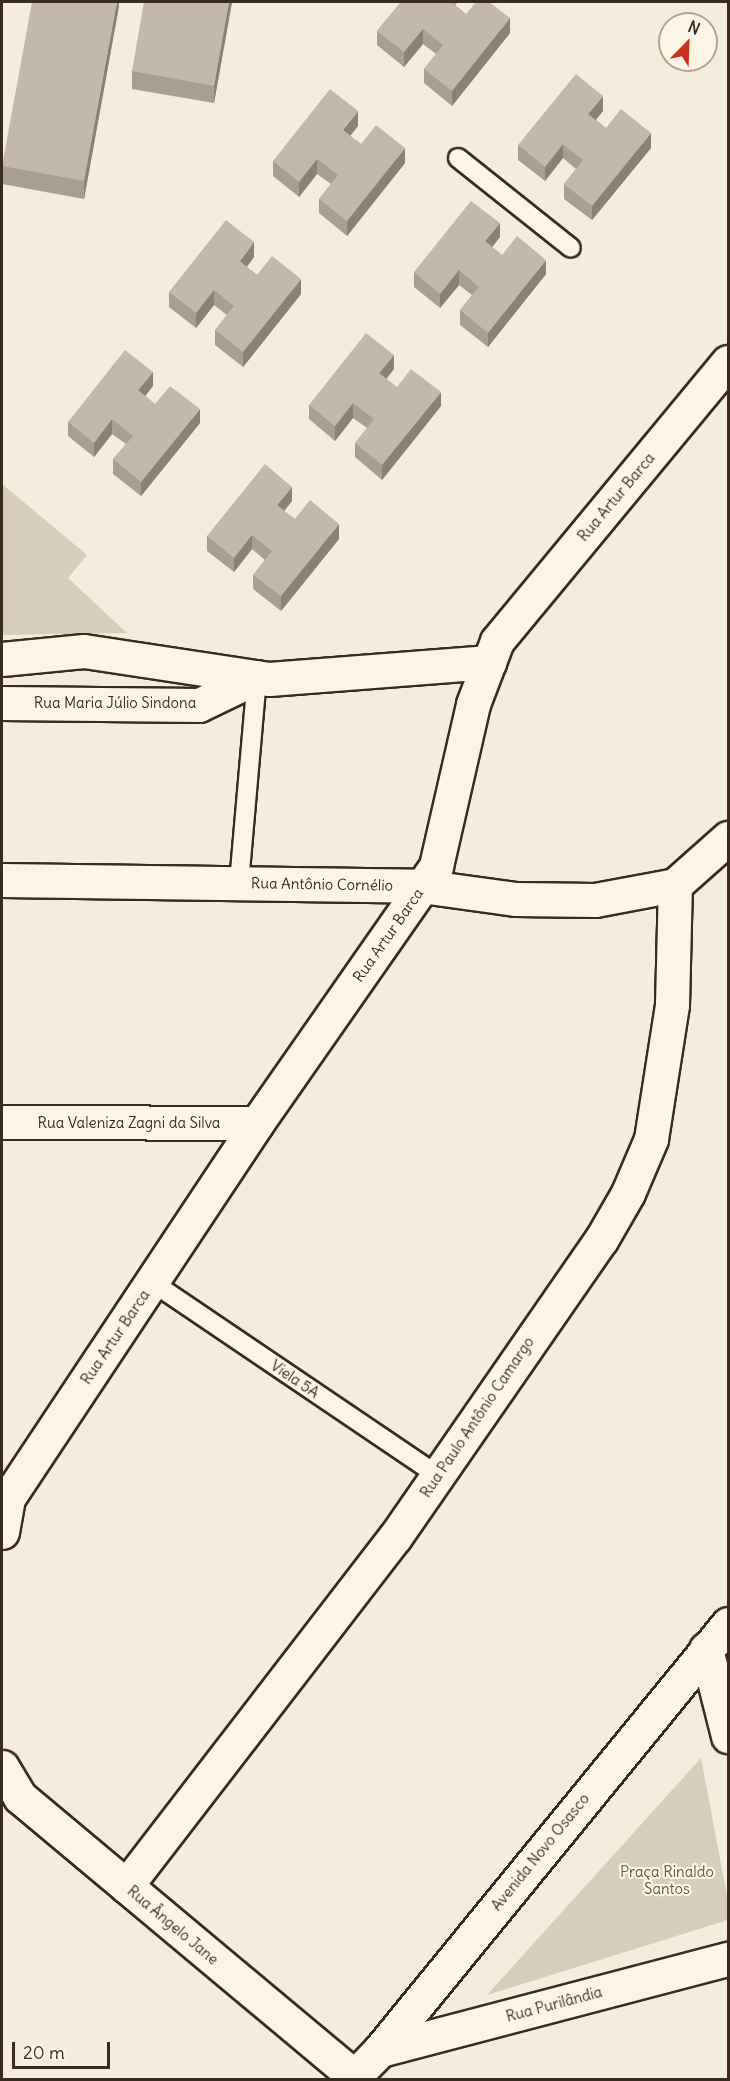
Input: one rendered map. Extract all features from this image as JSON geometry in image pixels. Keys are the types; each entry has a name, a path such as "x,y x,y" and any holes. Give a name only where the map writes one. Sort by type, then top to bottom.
{"street":[{"name":"Rua Artur Barca","path":"5,1493 152,1282 257,1123 436,866 473,704 497,641 729,362"},
{"name":"Rua Maria Júlio Sindona","path":"2,659 84,651 257,677 489,662"},
{"name":"Rua Maria Júlio Sindona","path":"2,703 198,705 257,677"},
{"path":"675,885 729,838"},
{"name":"Rua Antônio Cornélio","path":"2,880 422,886 516,899 595,900 675,885"},
{"name":"Rua Paulo Antônio Camargo","path":"126,1886 269,1704 438,1476 601,1240 628,1193 651,1139 672,1005 675,885"},
{"name":"Rua Valeniza Zagni da Silva","path":"2,1122 257,1123"},
{"path":"2,1532 5,1493"},
{"name":"Avenida Novo Osasco","path":"352,2078 380,2050 706,1649 729,1624"},
{"path":"706,1649 729,1736"},
{"name":"Rua Ângelo Jane","path":"2,1767 20,1797 352,2078"},
{"name":"Rua Purilândia","path":"380,2050 729,1959"}],"lane":[{"path":"458,158 572,248"},
{"path":"239,883 257,677"},
{"name":"Viela 5A","path":"152,1282 438,1476"}],"green space":[{"path":"2,484 87,555 68,578 127,633 2,635"},
{"name":"Praça Rinaldo Santos","path":"701,1758 728,1901 728,1920 487,1995"}],"building":[{"path":"32,2 117,2 84,181 2,166"},
{"path":"144,2 229,2 214,86 132,71"},
{"path":"401,2 451,2 466,14 476,2 489,2 510,18 452,91 424,69 443,45 423,29 404,52 377,31"},
{"path":"576,74 603,96 588,114 606,128 621,109 651,133 592,206 564,184 583,160 563,144 545,167 518,145"},
{"path":"330,89 358,111 343,130 361,144 376,125 405,148 347,221 319,199 338,175 317,159 299,182 273,161"},
{"path":"471,201 500,223 485,241 502,255 517,236 546,260 488,333 460,310 479,287 459,270 440,294 414,272"},
{"path":"226,220 254,242 240,261 257,275 272,256 301,279 243,352 215,330 234,306 214,290 196,313 169,292"},
{"path":"366,333 394,355 379,373 397,387 411,369 441,392 382,465 355,443 374,419 353,403 335,426 309,405"},
{"path":"125,350 153,372 138,390 155,404 170,386 200,409 141,482 113,459 133,436 112,419 94,443 68,422"},
{"path":"265,464 292,487 277,505 295,519 310,500 339,524 281,596 253,575 272,551 252,535 234,558 207,536"}]}
